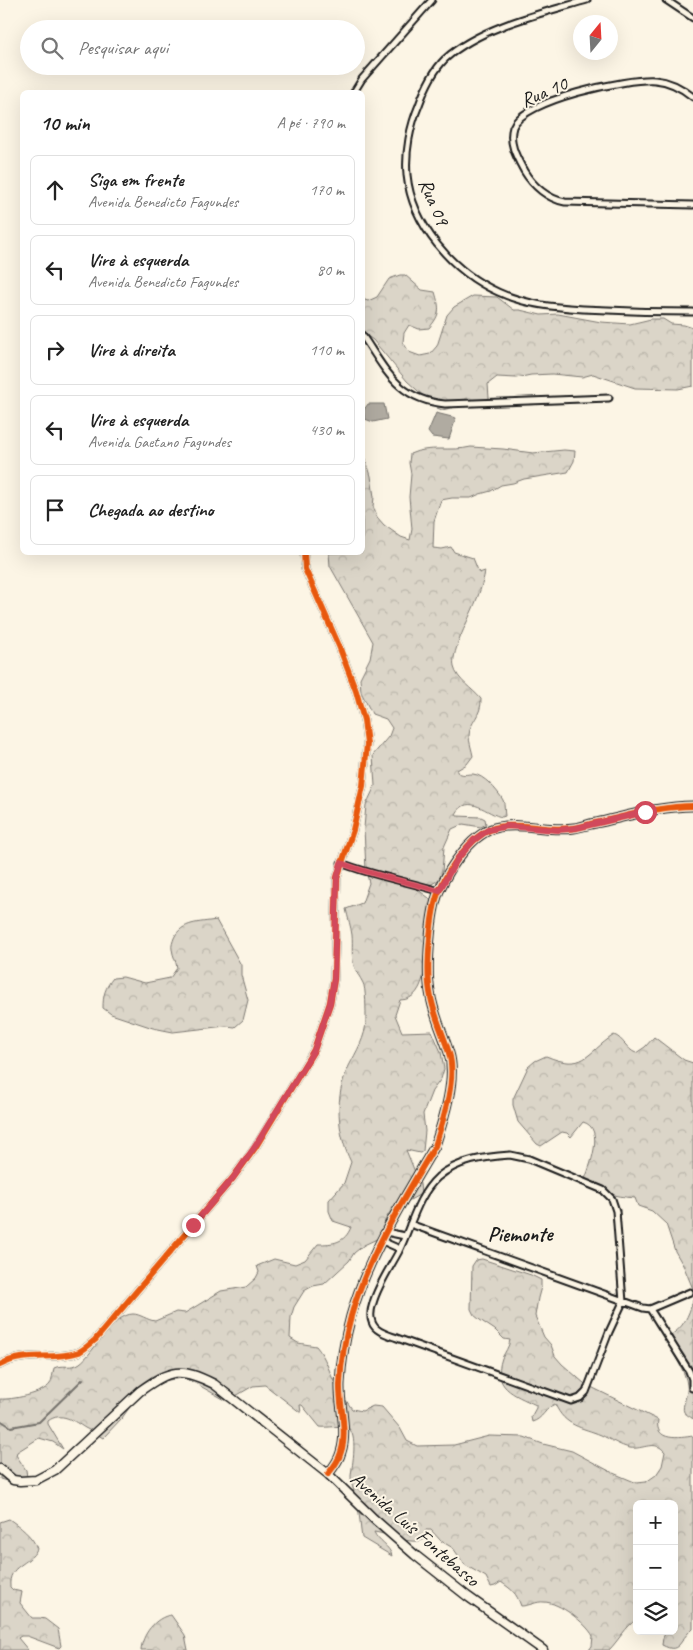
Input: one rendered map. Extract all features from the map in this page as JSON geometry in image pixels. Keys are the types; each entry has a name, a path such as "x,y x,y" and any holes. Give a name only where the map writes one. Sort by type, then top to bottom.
{"street":[{"path":"355,90 432,0"},
{"name":"Rua 09","path":"587,0 526,17 462,46 444,60 432,76 423,93 412,125 407,174 410,193 425,228 447,256 476,280 496,292 543,306 651,312 693,312"},
{"path":"666,0 693,18"},
{"name":"Rua 10","path":"693,97 672,84 656,80 638,80 611,84 537,107 521,117 514,126 512,140 514,154 527,176 545,194 556,200 565,202 693,206"},
{"path":"365,340 388,374 401,388 421,400 445,404 609,398"},
{"path":"0,1365 7,1361 24,1357 72,1354 81,1351 95,1340 233,1178 254,1148 314,1050 330,1003 334,979 337,878 353,830 363,786 367,744 364,720 356,691 339,646 305,569 304,555"},
{"path":"328,1474 341,1452 343,1439 340,1384 344,1348 361,1286 386,1232 435,1146 441,1129 451,1081 452,1065 435,1016 429,991 432,922 439,891 458,858 474,840 488,830 507,826 558,830 576,828 675,806 693,806"},
{"path":"341,863 381,877 439,891"},
{"path":"499,1156 529,1159 603,1190 612,1198 616,1211 623,1302 609,1332 586,1392 580,1398 571,1401 419,1347 376,1329 372,1320 373,1303 400,1250 405,1236 416,1209 428,1188 438,1177 453,1167 475,1159 499,1156"},
{"path":"410,1224 643,1308 650,1309 690,1292"},
{"path":"386,1232 405,1236"},
{"path":"382,1240 400,1250"},
{"path":"650,1309 689,1371 692,1388"},
{"name":"Avenida Luís Fontebasso","path":"0,1468 13,1480 36,1480 55,1470 140,1391 155,1380 179,1372 194,1374 214,1384 328,1474 374,1520 415,1555 467,1596 544,1650"}],"green space":[{"path":"405,275 422,290 435,292 438,303 436,319 429,328 419,329 409,325 404,333 403,342 409,352 420,356 430,354 437,346 447,315 454,307 473,296 497,297 514,310 541,315 558,314 601,322 630,324 651,319 663,319 671,324 693,328 693,386 678,389 635,388 593,374 582,377 552,374 516,378 497,377 488,384 489,398 487,400 442,410 437,408 407,381 373,340 365,334 365,300 368,301 377,297 389,279"},
{"path":"471,447 533,453 564,450 575,451 574,461 568,472 524,479 501,485 491,491 471,498 441,500 434,521 433,548 451,547 454,552 473,558 479,573 485,571 479,593 456,648 454,662 458,676 481,699 480,710 471,727 469,738 473,756 457,772 477,775 490,784 503,800 505,816 496,815 478,806 466,805 461,808 456,814 457,816 481,817 485,819 486,824 481,827 463,824 452,829 444,847 440,879 432,884 413,886 429,898 438,911 428,929 426,961 421,983 417,992 410,998 400,1000 395,1015 402,1032 432,1031 441,1052 444,1069 441,1079 432,1091 423,1114 425,1131 423,1151 420,1153 406,1150 420,1184 421,1194 408,1201 406,1205 391,1211 379,1238 364,1245 354,1253 349,1261 324,1284 313,1286 304,1291 294,1307 291,1317 290,1338 298,1343 316,1346 325,1360 336,1386 352,1409 362,1411 373,1406 382,1407 400,1428 407,1441 417,1446 454,1445 489,1436 524,1437 572,1451 613,1473 637,1483 646,1482 656,1475 662,1466 665,1452 661,1448 657,1446 630,1448 623,1446 569,1422 559,1412 555,1404 536,1421 532,1422 531,1417 536,1405 512,1393 502,1383 500,1368 510,1340 504,1339 474,1315 471,1309 472,1266 476,1260 482,1259 541,1280 535,1316 544,1337 562,1364 585,1384 658,1420 660,1432 664,1435 675,1438 693,1436 693,1628 678,1646 674,1648 662,1645 664,1635 678,1635 678,1500 633,1500 633,1622 609,1650 589,1650 592,1646 593,1636 572,1614 550,1603 541,1602 521,1606 511,1589 501,1582 491,1587 486,1577 465,1565 453,1548 441,1541 431,1530 426,1530 425,1539 419,1541 400,1539 374,1532 378,1539 389,1549 392,1556 362,1538 358,1507 351,1479 354,1443 351,1431 345,1426 320,1427 302,1405 300,1405 301,1413 265,1385 253,1386 227,1401 182,1378 162,1381 134,1401 122,1418 103,1438 67,1418 53,1418 48,1421 48,1424 63,1449 53,1442 39,1438 17,1452 16,1455 26,1470 27,1477 10,1482 0,1479 0,1399 26,1396 46,1388 51,1382 54,1368 74,1366 80,1363 111,1327 118,1320 126,1316 136,1314 155,1321 176,1312 185,1313 221,1291 246,1287 256,1278 259,1272 257,1266 274,1259 295,1264 305,1260 318,1244 338,1242 351,1227 333,1221 329,1211 329,1200 344,1183 351,1162 340,1127 339,1102 341,1089 344,1077 366,1026 365,990 353,962 352,935 346,909 362,903 369,883 366,870 364,828 366,805 375,786 373,755 389,736 392,728 386,719 372,714 361,692 360,678 370,658 373,642 330,566 329,555 365,555 365,456 371,476 374,497 373,506 377,517 384,525 401,537 410,540 412,529 409,497 410,454 432,449"},
{"path":"216,920 241,965 241,975 248,1000 243,1020 235,1027 226,1026 173,1032 153,1028 111,1014 103,1008 105,992 113,978 123,977 145,983 170,978 177,968 172,946 177,932 192,924"},
{"path":"614,1035 636,1053 654,1037 684,1060 693,1063 693,1289 675,1251 666,1224 652,1211 638,1206 635,1198 608,1193 584,1182 592,1158 595,1140 594,1132 590,1126 583,1122 571,1137 567,1133 562,1132 541,1146 537,1144 518,1122 513,1099 528,1067 546,1056 569,1062 584,1059"},
{"path":"693,1300 693,1419 683,1409 687,1388 686,1380 667,1341 668,1336 678,1330 685,1321"},
{"path":"9,1519 29,1536 37,1549 12,1574 10,1587 13,1590 22,1592 20,1603 32,1618 45,1619 58,1629 61,1646 59,1648 27,1636 21,1636 18,1638 28,1650 0,1650 0,1522"},
{"path":"171,1615 185,1635 188,1650 141,1650 144,1638 150,1628 160,1619"}],"shaded area":[{"path":"368,404 384,404 387,419 373,422 365,419 365,408"},
{"path":"436,413 456,418 449,439 432,437 428,432"}],"waterway":[{"path":"0,1420 11,1427 39,1422 83,1379"}],"cycle path":[{"path":"0,1365 19,1358 69,1355 79,1352 95,1340 233,1178 255,1148 314,1050 330,1003 334,979 337,878 353,830 363,786 367,744 364,720 356,691 339,646 305,569 304,555"},
{"path":"328,1474 339,1458 343,1444 341,1375 347,1333 358,1294 387,1229 435,1146 448,1100 451,1063 431,1000 428,970 433,913 443,882 463,852 480,835 489,830 508,826 555,829 574,828 657,810 693,806"}],"district":[{"name":"Piemonte","path":"520,1234"}],"route":[{"path":"193,1225 233,1178 254,1148 314,1050 330,1003 334,979 337,878 341,863 362,872 390,880 439,891 458,858 474,840 488,830 507,826 558,830 576,828 645,812"}]}
